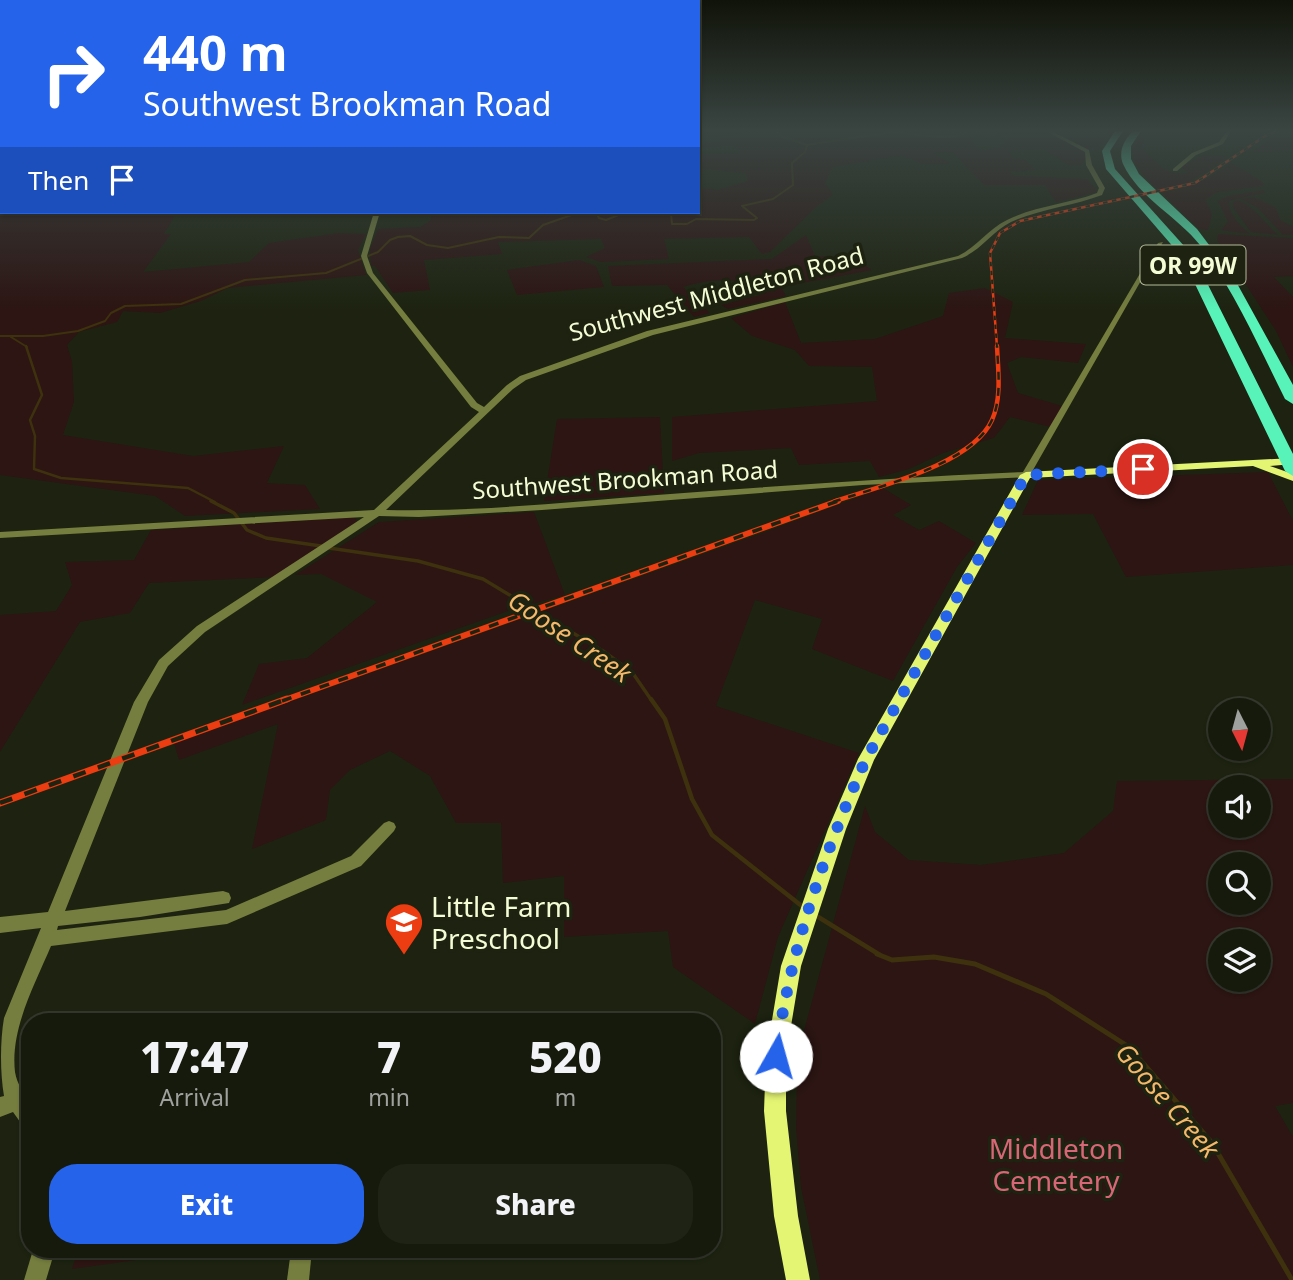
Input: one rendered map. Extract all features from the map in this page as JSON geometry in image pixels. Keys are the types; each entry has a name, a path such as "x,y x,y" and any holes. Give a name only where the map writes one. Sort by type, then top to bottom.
{"highway":[{"name":"OR 99W","path":"1128,191 1171,233 1192,264 1291,464"},
{"name":"OR 99W","path":"1155,191 1209,241 1293,399"}],"street":[{"name":"Southwest Middleton Road","path":"7,1105 6,1048 13,1018 51,921 141,702 163,663 201,629 377,513 484,411 523,378 624,341 974,252 992,231 1012,220 1100,194 1101,191"},
{"path":"375,214 365,250 365,261 370,273 474,405 484,411"},
{"path":"798,1280 786,1216 775,1111 776,1056 791,966 833,840 866,759 1161,243"},
{"name":"Southwest Brookman Road","path":"1253,464 1293,478"},
{"name":"Southwest Brookman Road","path":"0,535 377,513 419,514 542,508 863,482 1291,464"},
{"path":"44,939 227,917 356,861 389,827"},
{"path":"0,925 51,921 223,898"},
{"path":"34,1280 41,1258"},
{"path":"298,1280 301,1258"}],"green space":[{"path":"700,191 830,191 833,195 817,206 770,252 762,254 749,237 664,239 669,259 601,262 586,257 605,248 601,239 498,242 502,254 424,260 430,290 393,293 375,266 371,266 370,249 378,229 421,227 431,220 432,214 700,214"},
{"path":"1049,191 1097,192 1056,202"},
{"path":"1227,191 1217,192 1205,200 1212,214 1208,230 1199,229 1162,193"},
{"path":"1259,191 1267,192 1229,201 1233,215 1250,234 1221,230 1228,222 1218,201 1228,196"},
{"path":"1254,197 1276,208 1280,220 1293,227 1293,235 1283,235 1258,208 1241,199"},
{"path":"1238,200 1255,211 1278,235 1251,232 1233,207 1233,202"},
{"path":"0,214 176,214 164,234 171,234 143,272 249,262 269,243 339,233 366,234 358,250 366,275 228,288 201,301 160,313 123,311 117,322 79,332 67,345 72,361 74,402 63,435 193,456 284,446 267,483 305,485 320,509 185,516 155,496 0,475"},
{"path":"1218,234 1293,238 1293,276 1274,277 1293,297 1293,367 1276,331 1217,240"},
{"path":"806,235 815,256 853,257 872,270 781,287 786,296 728,309 721,305 764,294 745,284 725,280 683,287 710,313 694,317 667,285 612,286 608,266 772,259"},
{"path":"579,260 596,266 604,287 517,295 507,270"},
{"path":"985,288 1013,302 1005,338 1086,344 1078,363 1021,357 1007,363 1018,393 1062,406 1051,427 1010,417 994,438 943,453 909,469 879,477 870,461 799,465 791,448 699,453 672,461 672,417 877,401 872,367 809,366 795,350 752,336 731,318 785,302 801,343 875,339 943,316 949,293"},
{"path":"660,417 664,493 544,501 557,419"},
{"path":"1268,472 1293,521 1293,565 1126,577 1093,514 1022,515 1038,480"},
{"path":"883,488 911,505 893,515 919,530 939,521 976,543 957,567 893,681 812,649 822,619 755,600 716,706 859,753 778,937 755,1024 673,967 668,931 564,937 564,876 503,883 501,823 456,823 430,776 390,751 350,770 330,790 326,820 252,849 278,724 179,760 174,743"},
{"path":"534,512 565,595 511,610 242,705 259,664 307,658 377,602 321,574 295,575 379,522"},
{"path":"355,517 357,522 277,577 149,583 130,613 80,622 0,752 0,615 56,611 72,585 65,562 134,560 151,530"},
{"name":"Middleton Cemetery","path":"1271,779 1293,779 1293,1103 1275,1106 1293,1137 1293,1280 820,1280 801,1187 796,1128 797,1078 802,1077 799,1049 865,806 875,832 909,860 981,865 1064,853 1113,811 1117,781 1208,780 1208,838 1271,838"},
{"path":"75,1258 150,1258 72,1269"}],"waterway":[{"path":"671,214 672,224 687,224 696,219 754,220 757,218 742,206 773,199 785,191"},
{"path":"0,336 43,336 78,331 105,321 111,313 125,306 181,304 245,280 326,273 378,252 390,240 398,237 410,236 427,245 448,248 499,237 529,238 543,225 574,214"},
{"path":"597,214 599,218 606,220 621,214"},
{"name":"Goose Creek","path":"11,337 26,346"},
{"name":"Goose Creek","path":"26,346 42,395 30,420 35,436 34,469 61,478 188,488 215,502"},
{"name":"Goose Creek","path":"211,501 234,513 247,530 266,538 321,546"},
{"name":"Goose Creek","path":"329,548 418,561 483,579 603,651 632,672 652,701"},
{"name":"Goose Creek","path":"651,699 665,719 692,799 712,835 803,907"},
{"name":"Goose Creek","path":"815,915 880,955"},
{"name":"Goose Creek","path":"877,954 892,960 934,957 975,964 1046,994 1129,1047 1212,1143 1292,1280"}],"railway":[{"path":"997,347 990,253 1000,233 1020,221 1159,191"},
{"path":"833,502 944,462 965,450 981,436 992,420 997,402 997,346"},
{"path":"282,701 838,501"},
{"path":"0,803 287,699"}],"place":[{"name":"Little Farm Preschool","path":"404,956"}],"route":[{"path":"776,1056 791,966 821,872 851,793 866,759 1026,475 1143,469"}]}
